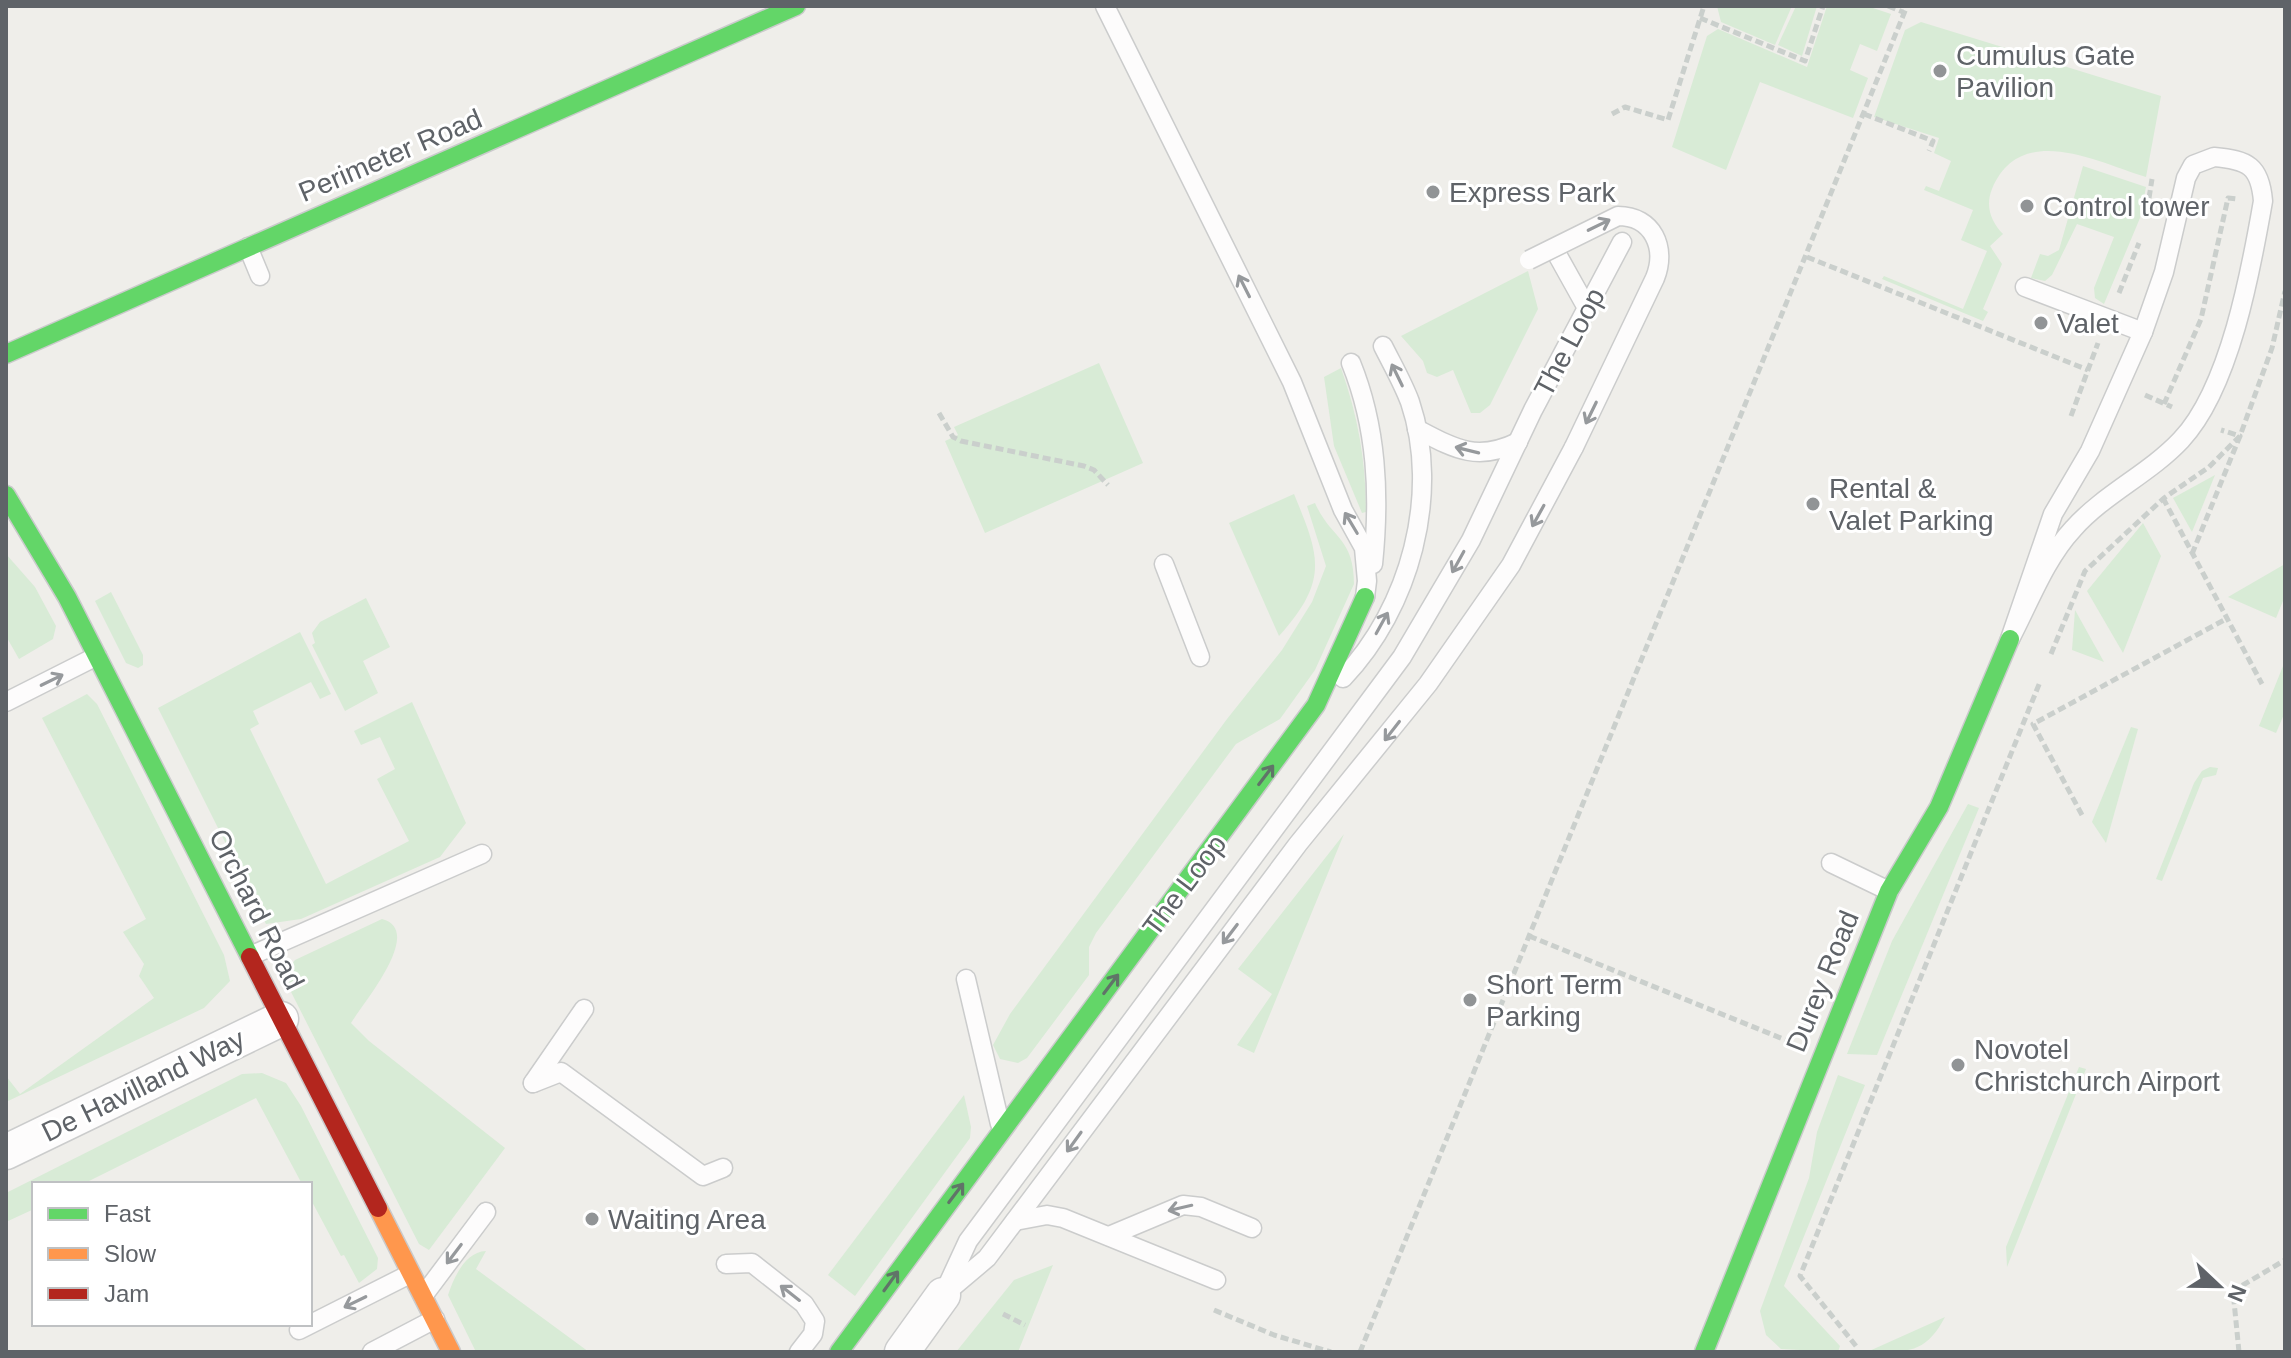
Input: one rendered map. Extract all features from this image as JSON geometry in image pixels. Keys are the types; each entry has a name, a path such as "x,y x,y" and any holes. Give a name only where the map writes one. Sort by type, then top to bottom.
{"street":[{"name":"Perimeter Road","path":"6,354 796,6"},
{"name":"Orchard Road","path":"6,495 97,656 451,1352"},
{"name":"The Loop","path":"839,1352 1316,705 1365,597"},
{"name":"Durey Road","path":"1704,1352 1889,891 1939,807 2010,639"},
{"name":"De Havilland Way","path":"6,1152 281,1019"},
{"name":"The Loop","path":"902,1352 943,1295"}],"lane":[{"path":"1105,6 1292,382 1343,510 1364,548 1365,597"},
{"path":"2214,157 2245,163 2262,181 2263,201 2236,325 2209,397 2181,440 2073,529 2057,549 2010,639 2053,514 2081,469 2143,332 2164,272 2186,178 2193,165 2214,157"},
{"path":"943,1295 987,1258 1311,827 1428,684 1511,565 1574,447 1661,262 1657,239 1641,221 1631,216 1618,216 1529,260"},
{"name":"The Loop","path":"943,1295 968,1241 1402,657 1471,540 1622,242"},
{"path":"248,247 260,276"},
{"path":"1558,256 1587,308"},
{"path":"2025,287 2143,332"},
{"path":"1316,705 1362,658 1397,595 1408,567 1423,488 1417,429 1409,401 1383,346"},
{"name":"The Loop","path":"1351,363 1370,423 1375,463 1377,525 1365,597"},
{"path":"1417,429 1462,450 1485,454 1518,442"},
{"path":"1164,564 1200,657"},
{"path":"6,702 97,656"},
{"path":"250,956 482,854"},
{"path":"1831,863 1889,891"},
{"path":"966,979 1002,1131"},
{"path":"584,1009 533,1083 561,1072 703,1176 723,1168"},
{"path":"1109,1236 1183,1205 1201,1207 1252,1228"},
{"path":"422,1296 486,1212"},
{"path":"1015,1221 1047,1215 1109,1236 1216,1280"},
{"path":"726,1264 752,1263 804,1304 815,1321 813,1334 799,1352"},
{"path":"312,1323 410,1274"},
{"path":"372,1352 435,1319"},
{"path":"299,1330 307,1326"}],"path":[{"path":"1612,114 1625,107 1668,120 1704,6"},
{"path":"1700,18 1805,61 1823,6"},
{"path":"1360,1352 1807,257 1905,9 1888,6"},
{"path":"1864,114 1933,141 1929,151"},
{"path":"2164,404 2201,319 2228,198 2263,201"},
{"path":"1807,257 2240,436"},
{"path":"2192,554 2272,348 2285,291"},
{"path":"939,413 953,437 966,443 1084,466 1094,470 1108,485"},
{"path":"2048,663 2085,571 2164,498 2209,467 2240,436"},
{"path":"2146,468 2262,684"},
{"path":"2033,724 2226,619"},
{"path":"1856,1346 1800,1276 2042,678"},
{"path":"2025,721 2033,724 2082,815"},
{"path":"1529,936 1822,1054"},
{"path":"2239,1352 2233,1291 2285,1260"},
{"path":"1003,1314 1025,1325"}],"green space":[{"path":"1717,6 1792,6 1775,45 1721,22"},
{"path":"1796,6 1817,6 1802,56 1778,45"},
{"path":"1827,6 1867,6 1891,14 1877,51 1860,44 1850,70 1868,78 1853,118 1760,82 1726,170 1672,147 1707,36 1718,29 1807,67"},
{"path":"1921,22 2161,96 2146,177 2061,152 2040,151 2021,156 2005,168 1992,189 1989,202 1992,219 2003,234 1990,246 2002,264 1983,309 1988,312 1983,321 1882,279 1884,276 1963,309 1987,251 1961,240 1973,210 1924,190 1926,186 1939,191 1951,161 1934,153 1939,138 1874,117 1905,30"},
{"path":"2083,166 2146,187 2140,218 2104,304 2095,298 2094,288 2114,237 2077,224 2052,275 2045,281 2031,278 2040,254 2048,256 2059,250"},
{"path":"1528,271 1538,309 1490,405 1480,413 1471,413 1453,370 1437,377 1427,373 1423,361 1401,336"},
{"path":"1099,363 1143,463 985,533 945,441 958,435 954,427"},
{"path":"1341,368 1363,457 1366,512 1362,513 1334,446 1324,377"},
{"path":"2215,475 2192,532 2173,498"},
{"path":"1294,494 1310,535 1315,568 1306,599 1279,636 1229,523"},
{"path":"1315,503 1346,547 1354,584 1315,670 1280,719 1236,744 1096,933 1089,947 1089,975 1027,1058 1018,1063 1000,1059 993,1045 1010,1014 1227,719 1282,650 1312,602 1326,566 1307,506"},
{"path":"2143,523 2161,556 2123,653 2087,591"},
{"path":"6,554 35,587 56,626 53,639 19,659 6,636"},
{"path":"2285,564 2285,596 2276,618 2228,597"},
{"path":"111,592 143,655 143,665 138,668 126,663 95,601"},
{"path":"366,598 390,647 363,661 378,693 345,711 312,645 315,643 312,633 320,622"},
{"path":"2075,610 2104,662 2072,650"},
{"path":"300,632 331,694 320,699 311,682 253,711 259,724 250,729 326,884 409,841 377,779 395,769 380,737 361,745 354,731 412,702 466,823 440,857 301,919 266,924 158,708"},
{"path":"2285,661 2285,712 2276,733 2259,726"},
{"path":"87,694 97,704 224,955 230,981 204,1008 6,1102 6,1076 20,1094 154,998 139,976 144,964 123,932 146,919 42,718"},
{"path":"2131,727 2138,729 2106,843 2092,822"},
{"path":"2210,767 2218,768 2216,775 2203,778 2162,881 2156,879 2194,783 2202,771"},
{"path":"1968,804 1979,808 1877,1055 1847,1054 1892,941"},
{"path":"1344,834 1254,1053 1237,1045 1272,994 1238,969"},
{"path":"382,919 394,926 397,937 395,951 378,984 351,1023 369,1041 505,1148 429,1250 419,1244 287,984 287,970 295,960"},
{"path":"2079,1067 2086,1069 2007,1267 2006,1247"},
{"path":"262,1073 286,1083 301,1106 378,1258 377,1269 359,1283 312,1202 312,1182 301,1182 256,1098 87,1182 32,1182 32,1210 6,1222 6,1193 242,1074"},
{"path":"1838,1075 1865,1085 1784,1286 1840,1346 1838,1352 1781,1349 1766,1335 1760,1311 1809,1178 1817,1132"},
{"path":"964,1095 971,1127 970,1138 855,1296 828,1275"},
{"path":"486,1251 476,1269 589,1352 476,1352 448,1295 466,1261"},
{"path":"1053,1265 1018,1352 956,1352 1014,1280"},
{"path":"1945,1317 1922,1345 1904,1351 1867,1352"}],"traffic: fast":[{"path":"6,354 796,6"},
{"path":"6,495 67,597 250,957"},
{"path":"839,1352 1316,705 1365,597"},
{"path":"1704,1352 1889,891 1939,807 2010,639"}],"traffic: slow":[{"path":"378,1208 451,1352"}],"traffic: jam":[{"path":"250,957 378,1208"}],"place":[{"name":"Cumulus Gate Pavilion","path":"1940,71"},
{"name":"Express Park","path":"1433,192"},
{"name":"Control tower","path":"2027,206"},
{"name":"Valet","path":"2041,323"},
{"name":"Rental & Valet Parking","path":"1813,504"},
{"name":"Short Term Parking","path":"1470,1000"},
{"name":"Novotel Christchurch Airport","path":"1958,1065"},
{"name":"Waiting Area","path":"592,1219"}]}
